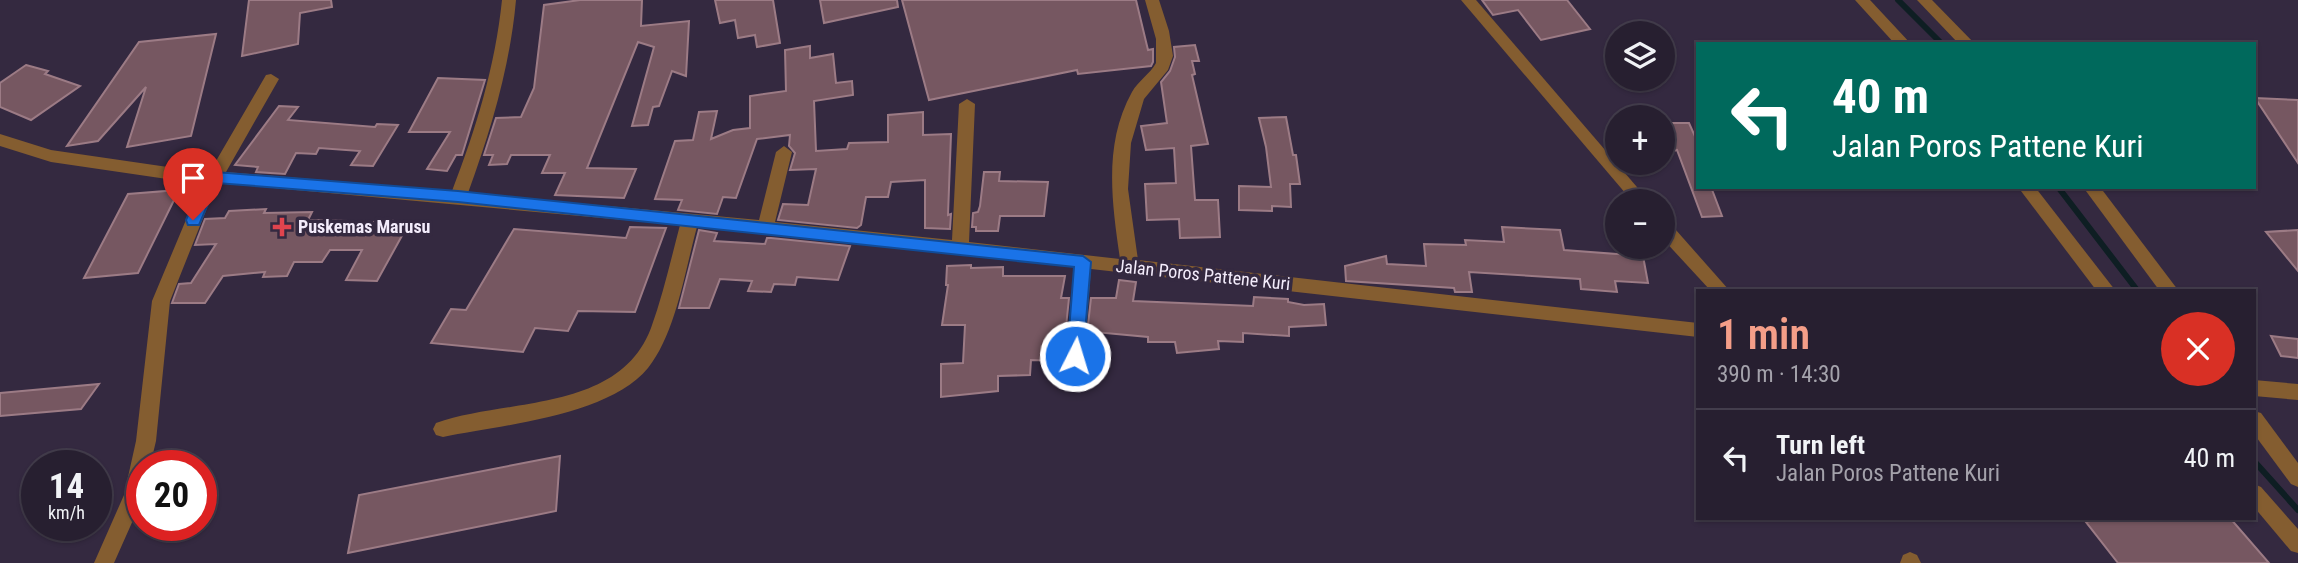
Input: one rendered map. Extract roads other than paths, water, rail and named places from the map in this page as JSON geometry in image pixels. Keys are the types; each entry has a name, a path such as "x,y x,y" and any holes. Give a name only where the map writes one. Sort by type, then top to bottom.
{"street":[{"path":"458,197 477,148 499,75 509,0"},
{"path":"1130,266 1119,188 1123,145 1142,89 1160,71 1165,61 1163,40 1152,0"},
{"path":"1468,0 1631,189"},
{"path":"1862,0 1903,42"},
{"path":"1924,0 1966,42"},
{"path":"104,563 134,495 146,442 154,347 162,301 213,178 271,79"},
{"path":"960,248 967,104"},
{"name":"Jalan Poros Pattene Kuri","path":"0,140 51,156 213,178 458,197 690,220 1696,330"},
{"path":"765,228 785,152"},
{"path":"2028,189 2105,289"},
{"path":"2093,189 2168,289"},
{"path":"443,429 587,400 627,375 641,363 659,331 690,220"},
{"path":"1675,240 1719,289"},
{"path":"1075,356 1083,262"},
{"path":"2256,388 2298,392"},
{"path":"2256,422 2298,478"},
{"path":"2256,496 2298,544"}],"waterway":[{"path":"1898,0 1940,42"},
{"path":"2060,189 2136,289"},
{"path":"2256,463 2298,510"}],"place":[{"name":"Puskemas Marusu","path":"282,227"}]}
